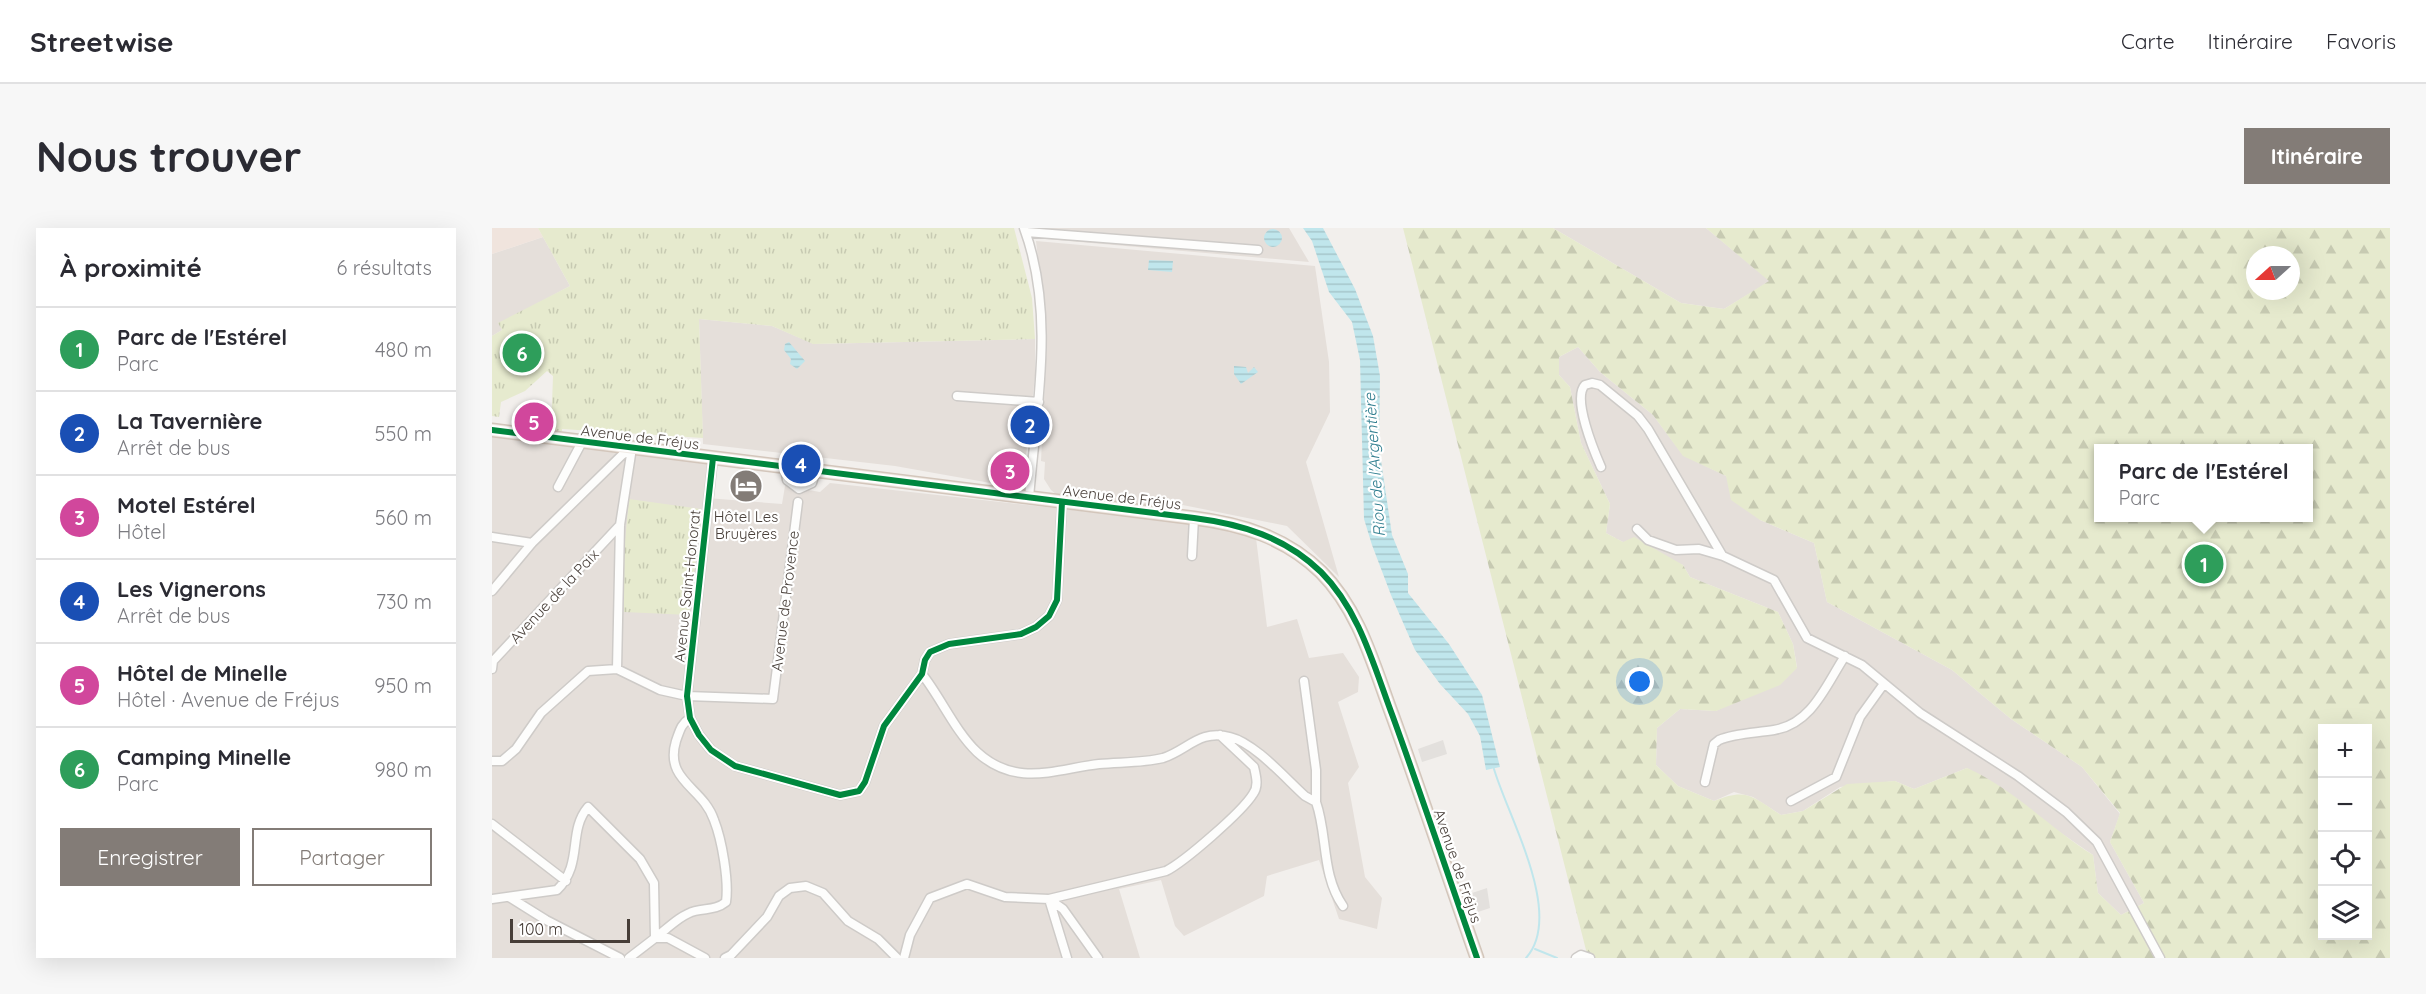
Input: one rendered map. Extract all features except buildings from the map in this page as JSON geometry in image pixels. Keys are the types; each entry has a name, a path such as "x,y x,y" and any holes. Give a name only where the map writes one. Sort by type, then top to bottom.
{"main road":[{"name":"Avenue de Fréjus","path":"492,430 1194,518 1232,524 1269,536 1309,561 1339,593 1371,656 1477,958"}],"street":[{"path":"1029,498 1039,402 1042,316 1025,230 1258,250"},
{"path":"1601,467 1586,425 1580,394 1585,385 1592,383 1600,386 1638,416 1648,429 1723,556"},
{"path":"957,396 1039,402"},
{"path":"558,487 582,442"},
{"path":"616,669 621,525 632,448"},
{"path":"494,586 532,543 622,455 632,448"},
{"name":"Avenue Saint-Honorat","path":"690,718 687,696 713,458"},
{"path":"785,467 787,480 798,495 812,483 816,470"},
{"name":"Avenue de Provence","path":"687,696 773,699 798,495"},
{"path":"629,958 684,916 696,911 718,909 726,902 728,889 714,820 709,809 676,771 673,759 681,724 690,718 711,750 735,766 840,795 859,791 865,782 884,726 922,674 925,660 938,647 1022,634 1036,627 1049,616 1057,600 1062,502"},
{"path":"1192,556 1194,518"},
{"name":"Avenue de la Paix","path":"492,664 621,525"},
{"path":"1636,529 1648,540 1676,550 1699,549 1723,556 1774,580 1807,638 1862,665 1883,685 1920,713 2018,776 2082,826 2097,842 2107,858 2160,958"},
{"path":"492,537 532,543"},
{"path":"1705,782 1714,744 1719,740 1786,728 1798,722 1809,712 1845,656"},
{"path":"492,761 502,761 516,749 541,713 588,671 616,669 660,690 687,696"},
{"path":"922,674 977,752 997,766 1037,774 1059,773 1095,764 1160,758 1175,753 1193,741 1220,735 1241,741 1305,796 1316,802"},
{"path":"1304,681 1316,770 1316,802 1320,814 1324,859 1334,893 1343,906"},
{"path":"1791,801 1836,777 1860,717 1883,685"},
{"path":"904,958 910,936 930,898 967,884 1005,897 1049,899 1166,872 1181,864 1253,794 1257,778 1247,758 1225,742 1220,735"},
{"path":"492,899 557,890 573,870 580,817 588,807 640,859 654,883 655,938"},
{"path":"492,824 498,826 553,873 566,881"},
{"path":"725,958 767,917 779,896 790,888 806,886 823,892 848,921 878,939 897,958"},
{"path":"509,897 546,920 620,958"},
{"path":"1049,899 1067,958"},
{"path":"1049,899 1063,909 1098,958"},
{"path":"655,938 668,938 705,958"},
{"path":"1576,957 1581,955 1590,958"}],"shaded area":[{"path":"492,228 538,228 543,237 492,254"},
{"path":"1031,228 1289,228 1309,262 1034,238"},
{"path":"1553,228 1706,228 1770,281 1724,309 1681,303"},
{"path":"543,237 570,286 499,324 502,330 492,336 492,254"},
{"path":"1036,241 1315,266 1329,362 1330,412 1306,462 1339,577 1287,526 1158,500 1156,507 1057,495 1051,490 1044,479 1045,462 1041,461 1047,339"},
{"path":"699,319 772,326 814,344 1035,339 1035,376 1023,482 1013,487 895,466 703,444"},
{"path":"1578,347 1600,372 1653,415 1683,455 1726,476 1760,520 1814,543 1827,602 1952,670 2011,719 2082,767 2120,814 2110,842 2144,903 2121,915 2098,893 2093,855 1967,768 1914,789 1895,781 1840,787 1803,811 1781,815 1753,797 1734,792 1714,801 1678,786 1656,765 1657,728 1680,709 1716,711 1797,667 1793,644 1778,612 1690,577 1683,565 1606,533 1610,504 1581,443 1570,387 1559,375 1559,357"},
{"path":"492,437 709,464 707,498 782,504 785,486 820,492 830,483 1216,526 1256,538 1267,627 1297,619 1309,658 1343,653 1359,677 1358,692 1338,702 1359,767 1348,783 1365,877 1382,898 1377,929 1339,919 1319,860 1267,876 1264,896 1184,936 1175,926 1161,880 1119,889 1140,958 492,958"},
{"path":"1443,740 1447,754 1422,762 1418,749"},
{"path":"1487,888 1490,908 1478,912 1472,893"}],"green space":[{"path":"538,228 1014,228 1032,298 1035,339 813,344 772,326 699,319 703,438 562,429 562,431 551,431 553,376 547,371 525,391 501,402 499,417 492,416 492,336 502,330 498,323 570,286"},
{"path":"1403,228 1553,228 1681,303 1724,309 1769,281 1706,228 2390,228 2390,958 1588,958","holes":["1578,347 1600,372 1653,415 1683,456 1726,476 1731,500 1760,520 1814,543 1827,602 1952,670 2011,719 2082,767 2120,813 2110,842 2144,903 2121,915 2098,893 2093,855 2016,798 1967,768 1914,789 1895,781 1847,784 1803,811 1781,815 1749,796 1734,795 1714,801 1678,786 1656,765 1657,728 1680,709 1716,711 1780,685 1797,668 1793,644 1778,612 1690,577 1683,565 1634,537 1623,542 1606,533 1610,504 1581,443 1570,387 1559,375 1559,357"]},
{"path":"629,499 701,509 689,615 624,612 624,552"}],"water":[{"path":"1303,228 1323,228 1355,289 1373,336 1380,376 1379,447 1392,535 1408,574 1408,593 1449,644 1482,695 1500,767 1486,770 1480,736 1468,714 1440,684 1415,650 1372,545 1364,519 1360,360 1352,322 1329,292 1312,241"},
{"path":"1273,229 1279,232 1282,238 1279,244 1273,247 1267,244 1264,238 1267,232"},
{"path":"1149,260 1173,261 1172,272 1148,270"},
{"path":"789,342 805,361 797,369 790,364 791,359 784,350 785,344"},
{"path":"1234,366 1246,367 1248,373 1254,367 1258,372 1241,384 1234,374"}],"waterway":[{"name":"Riou de l'Argentière","path":"1494,769 1521,839 1537,892 1539,917 1536,940 1526,958"},
{"path":"1535,949 1557,958"}],"cycle path":[{"path":"492,430 1194,518 1245,528 1277,541 1293,550 1321,572 1335,587 1356,622 1379,679 1477,958"},
{"path":"713,458 687,696 690,718 699,735 711,750 735,766 840,795 859,791 865,782 884,726 922,674 925,660 930,652 949,644 1021,634 1036,627 1049,616 1057,600 1062,502"}],"place":[{"name":"Camping Minelle","path":"522,353"},
{"name":"Hôtel de Minelle","path":"534,422"},
{"name":"La Tavernière","path":"1030,425"},
{"name":"Les Vignerons","path":"801,464"},
{"name":"Motel Estérel","path":"1010,471"},
{"name":"Hôtel Les Bruyères","path":"746,486"},
{"name":"Parc de l'Estérel","path":"2204,564"}]}
